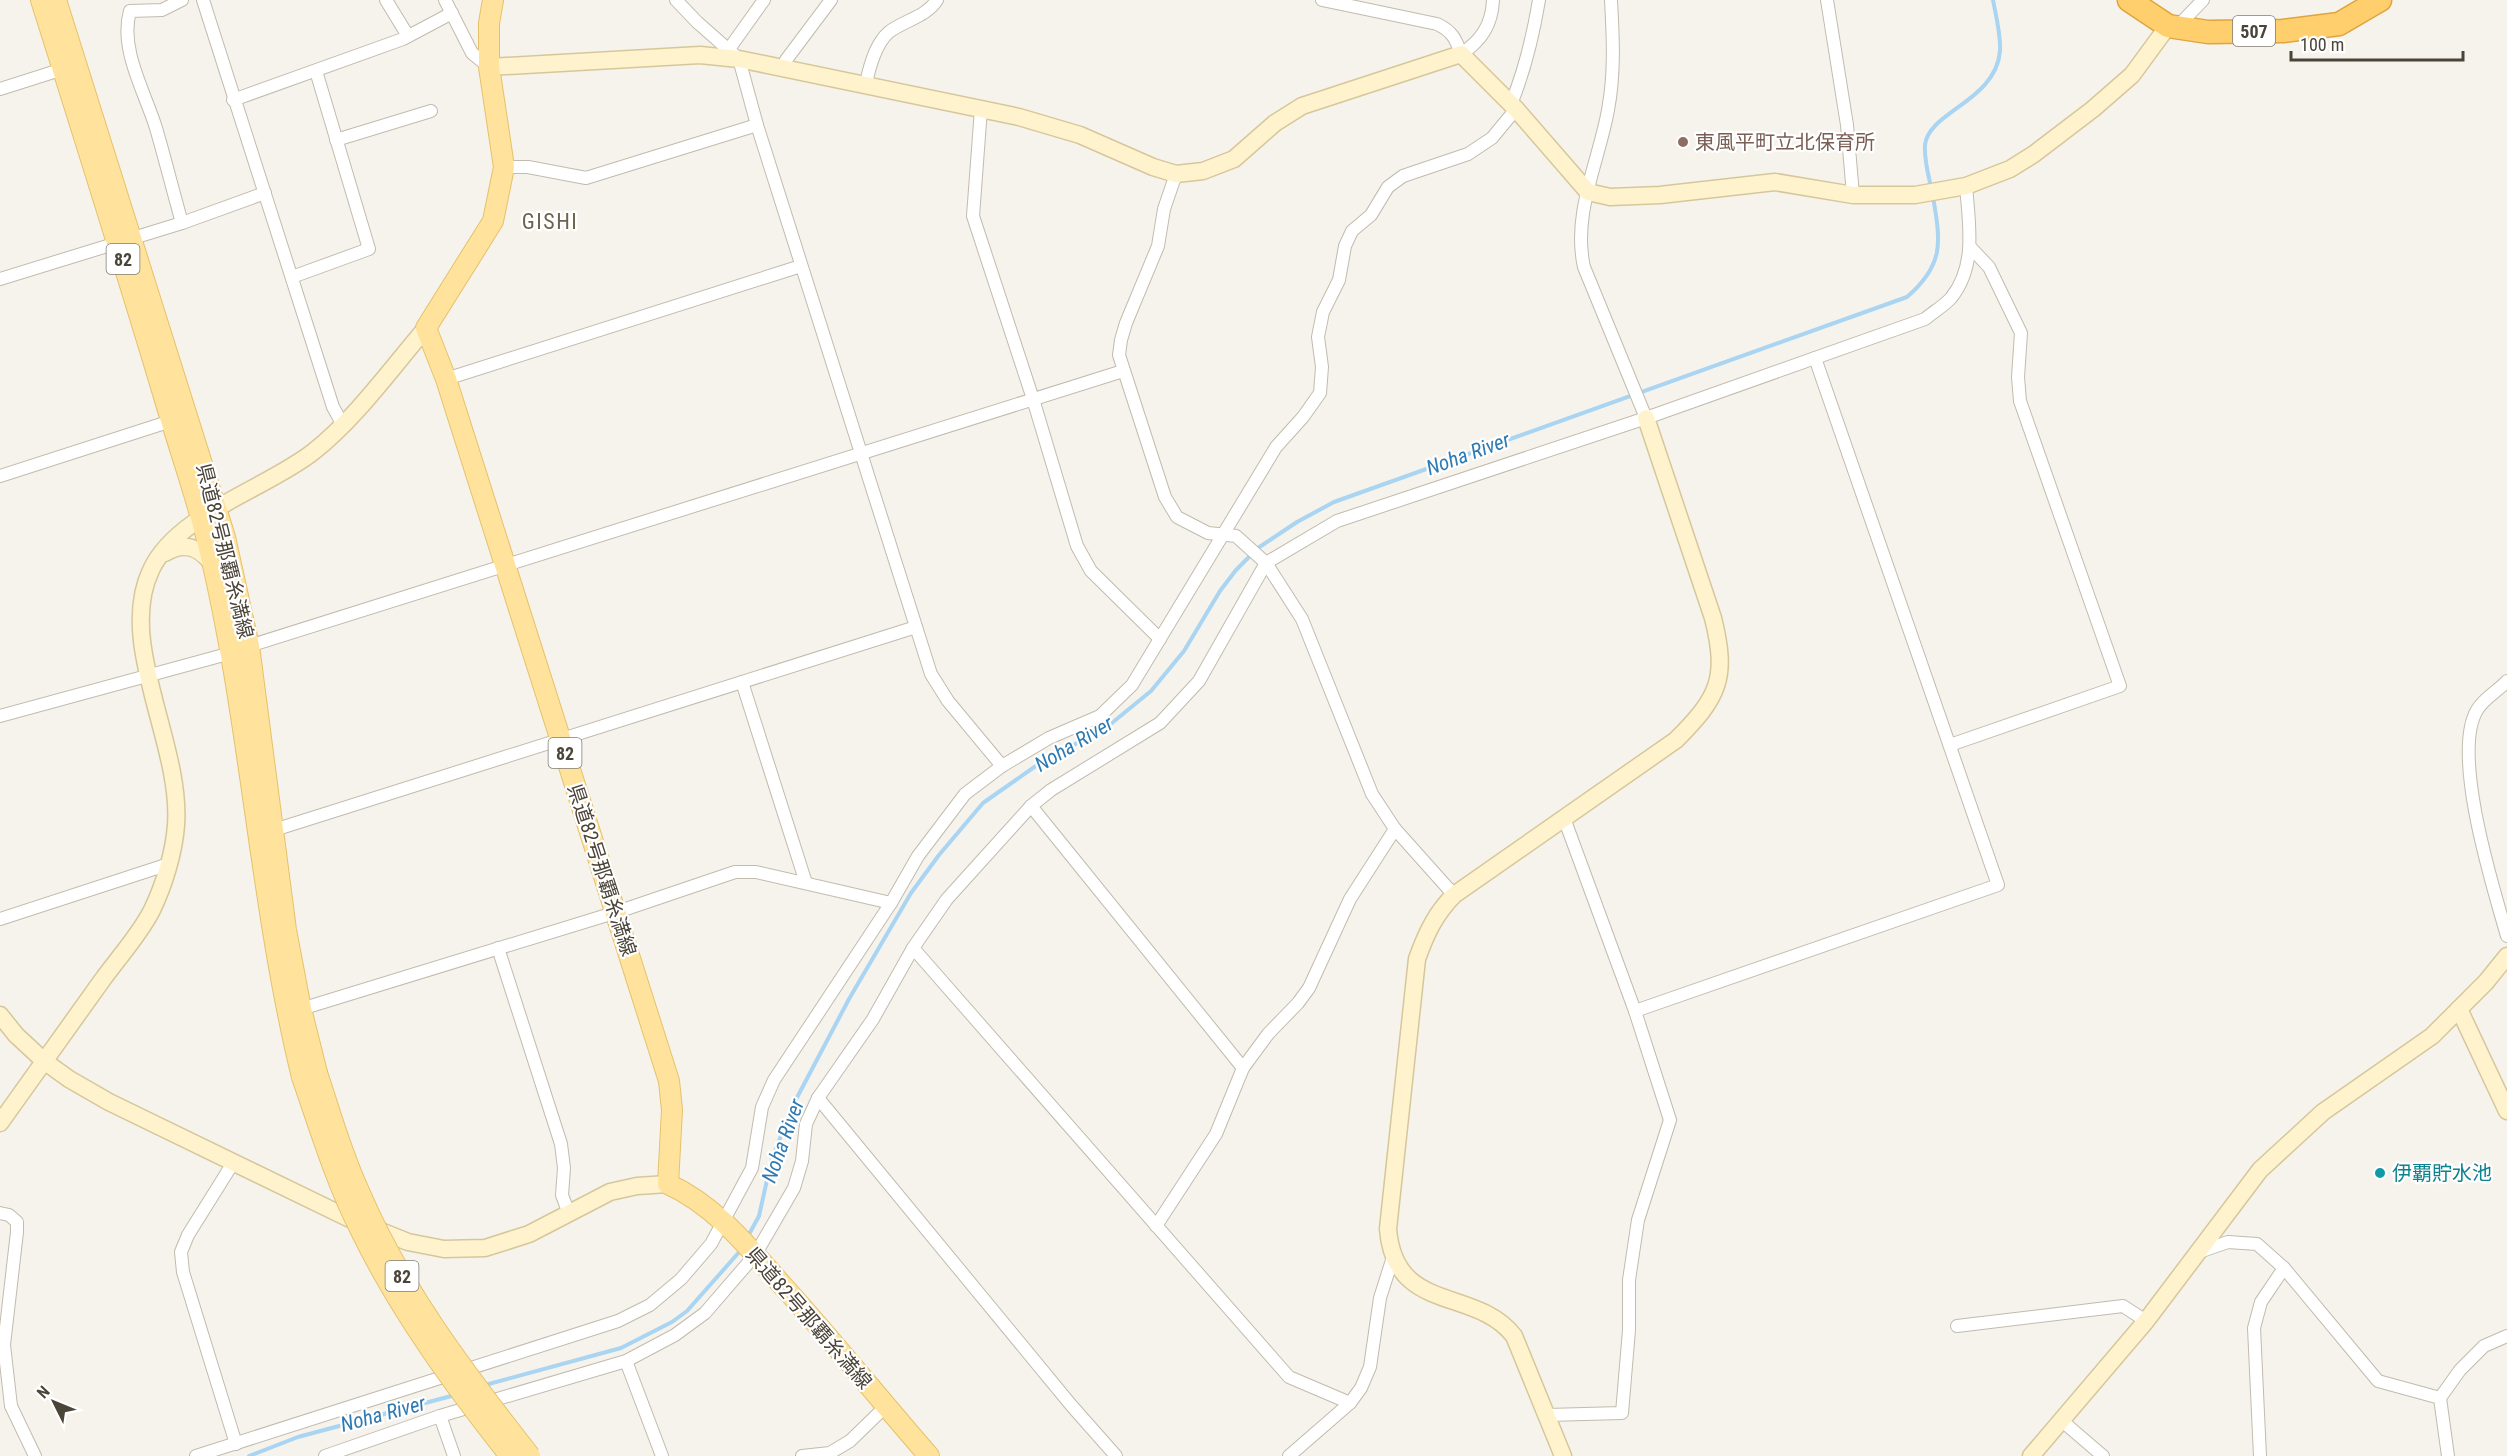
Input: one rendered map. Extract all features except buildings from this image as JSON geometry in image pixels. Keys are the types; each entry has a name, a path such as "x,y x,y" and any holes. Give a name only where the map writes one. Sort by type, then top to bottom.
{"highway":[{"name":"507","path":"2129,0 2172,27 2208,32 2315,29 2339,24 2380,0"}],"main road":[{"name":"県道82号那覇糸満線","path":"41,0 63,69 125,239 171,421 209,514 212,564 240,650 271,928 288,1018 357,1188 394,1262 449,1351 530,1456"},
{"name":"県道82号那覇糸満線","path":"56,0 125,239 209,514 240,650 274,830 286,930 301,1009 310,1075 336,1177 381,1270 424,1340 510,1456"},
{"path":"426,328 493,221 504,167 489,67 489,23 493,0"},
{"name":"県道82号那覇糸満線","path":"426,328 446,379 669,1081 672,1110 668,1184 699,1201 752,1251 929,1456"}],"street":[{"path":"182,0 162,10 130,11 126,24 129,49 155,126 182,223"},
{"path":"203,0 233,100 266,193 333,407 343,425"},
{"path":"386,0 408,36"},
{"path":"445,0 468,48 489,67 734,54 784,67 1019,117 1080,135 1153,167 1176,174 1203,171 1234,159 1275,123 1302,106 1461,54 1476,44 1489,25 1493,0"},
{"path":"676,0 734,54 931,674 948,701 1002,766"},
{"path":"734,54 764,0"},
{"path":"784,67 786,60 831,0"},
{"path":"866,84 869,68 888,33 932,9 937,0"},
{"path":"1322,0 1437,24 1448,29 1456,38 1461,54 1514,107 1588,192 1610,197 1660,195 1775,182 1853,195 1918,194 1966,186 2010,169 2093,109 2132,75 2172,27 2204,0"},
{"path":"196,1456 618,1321 650,1305 681,1279 728,1226 752,1167 762,1107 774,1080 891,903 918,856 965,794 1002,766 1049,738 1100,716 1132,686 1222,533 1276,447 1303,417 1320,393 1322,367 1318,337 1323,312 1340,280 1345,246 1352,231 1371,215 1388,187 1395,181 1403,176 1468,154 1492,138 1514,107 1534,34 1539,0"},
{"path":"1563,1456 1521,1349 1504,1323 1418,1288 1393,1257 1388,1229 1417,959 1427,930 1442,907 1454,895 1676,740 1699,717 1715,692 1721,671 1720,645 1713,618 1644,414 1584,267 1579,247 1588,192 1608,112 1614,75 1611,0"},
{"path":"1827,0 1847,125 1853,195"},
{"path":"233,100 408,36 452,13"},
{"path":"0,89 63,69"},
{"path":"292,277 369,249 316,71"},
{"path":"981,109 973,216 1033,399 1077,546 1091,571 1160,639"},
{"path":"336,140 430,111"},
{"path":"504,167 528,167 586,178 757,125"},
{"path":"1176,174 1164,209 1158,246 1120,340 1119,355 1165,497 1177,517 1208,533 1236,536 1263,560 1302,619 1372,794 1395,829 1454,895"},
{"path":"325,1456 440,1416 626,1361 675,1335 705,1313 752,1251 794,1188 802,1161 806,1124 818,1098 873,1019 912,948 947,899 1031,806 1051,790 1160,723 1199,681 1263,560 1337,521 1925,319 1951,298 1964,273 1971,248 1966,186"},
{"path":"0,279 182,223 266,193"},
{"path":"1950,745 2120,686 2020,401 2018,378 2021,333 1989,267 1971,248"},
{"path":"446,379 801,266"},
{"path":"0,1123 152,911 169,864 176,827 177,797 173,768 142,641 140,604 152,567 181,533 312,452 343,425 426,328"},
{"path":"1635,1011 1998,885 1815,358"},
{"path":"0,716 150,677 240,650 1123,371"},
{"path":"0,476 171,421"},
{"path":"160,556 174,547 192,547 202,552 212,564"},
{"path":"274,830 916,627"},
{"path":"2507,681 2477,710 2470,731 2470,780 2493,887 2507,936"},
{"path":"742,682 806,883"},
{"path":"1031,806 1243,1068"},
{"path":"1547,1415 1622,1413 1629,1330 1629,1280 1638,1220 1670,1120 1635,1011 1564,818"},
{"path":"1156,1226 1216,1134 1243,1068 1268,1034 1309,988 1350,899 1395,829"},
{"path":"0,919 169,864"},
{"path":"301,1009 617,912 735,872 756,872 891,903"},
{"path":"498,948 561,1144 564,1168 562,1195 569,1214"},
{"path":"912,948 1289,1377 1350,1403"},
{"path":"2031,1456 2146,1321 2260,1170 2323,1112 2432,1036 2507,956"},
{"path":"2459,1009 2507,1111"},
{"path":"0,1015 16,1035 44,1061 69,1079 109,1102 348,1218 408,1242 444,1249 485,1248 529,1234 610,1192 637,1186 668,1184"},
{"path":"818,1098 1063,1396 1116,1456"},
{"path":"233,1164 188,1235 181,1252 183,1272 236,1444"},
{"path":"0,1214 9,1215 17,1222 4,1345 10,1406 34,1456"},
{"path":"2199,1252 2228,1242 2257,1244 2284,1268 2378,1381 2440,1398"},
{"path":"1289,1456 1350,1403 1361,1388 1370,1367 1380,1298 1393,1257"},
{"path":"2260,1456 2254,1329 2261,1302 2284,1268"},
{"path":"1957,1326 2123,1306 2146,1321"},
{"path":"2448,1456 2440,1398 2460,1370 2484,1346 2507,1336"},
{"path":"626,1361 662,1456"},
{"path":"802,1456 830,1453 850,1441 886,1406"},
{"path":"440,1416 454,1456"},
{"path":"2061,1420 2101,1455"}],"waterway":[{"name":"Noha River","path":"1931,187 1925,150 1929,134 1937,123 1975,94 1996,68 2000,45 1993,0"},
{"name":"Noha River","path":"747,1238 759,1216 771,1162 792,1107 849,999 911,893 939,855 983,803 1040,763 1107,727 1151,691 1184,651 1220,591 1236,570 1258,548 1297,522 1334,502 1907,297 1928,274 1937,252 1938,228 1933,197"},
{"name":"Noha River","path":"485,1385 621,1348 672,1322 687,1311 741,1250"},
{"name":"Noha River","path":"249,1456 298,1437 455,1395"}],"place":[{"name":"東風平町立北保育所","path":"1683,142"},
{"name":"伊覇貯水池","path":"2380,1173"}],"district":[{"name":"GISHI","path":"550,221"}]}
